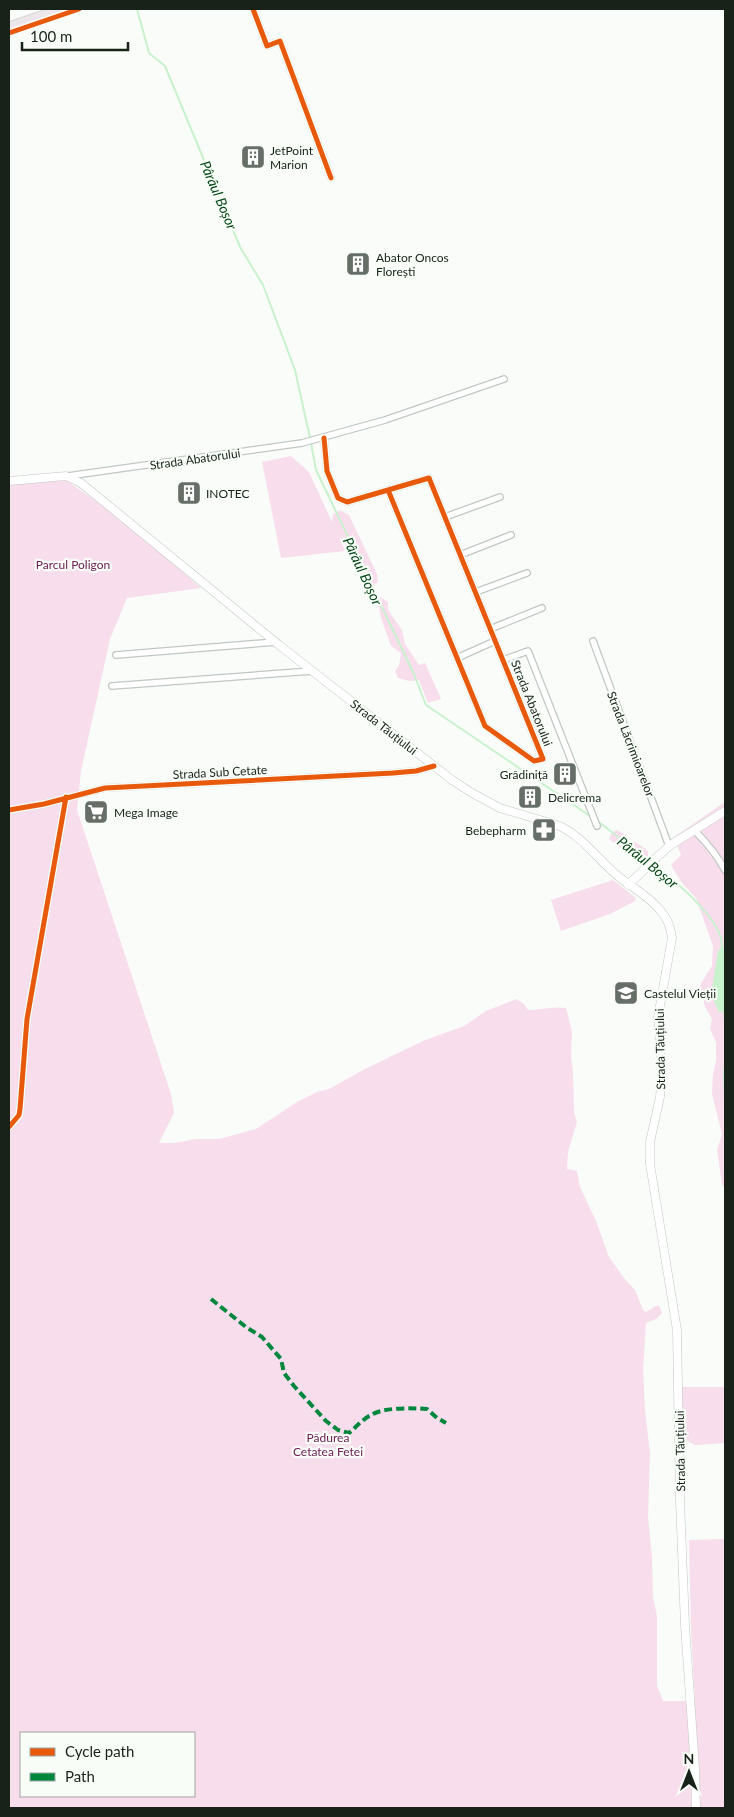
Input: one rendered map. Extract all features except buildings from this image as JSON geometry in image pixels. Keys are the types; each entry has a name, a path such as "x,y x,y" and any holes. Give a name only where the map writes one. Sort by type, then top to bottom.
{"main road":[{"path":"9,27 62,9"},
{"path":"9,481 66,476"},
{"name":"Strada Tăuțiului","path":"66,476 81,484 276,642 434,766 487,802 522,816 569,831 591,848 626,882 655,904 665,917 672,932 658,1017 662,1070 660,1097 650,1142 650,1164 677,1330 680,1501 696,1808"},
{"path":"626,882 636,878 670,846 725,811"}],"street":[{"path":"253,9 267,46 280,41 331,178"},
{"name":"Strada Abatorului","path":"66,476 302,444 385,420 504,379"},
{"name":"Strada Abatorului","path":"324,438 326,471 338,498 347,502 388,490 429,478 544,759 534,761 485,726 388,490"},
{"path":"445,517 500,497"},
{"path":"460,555 511,535"},
{"path":"476,592 527,573"},
{"path":"490,629 542,608"},
{"path":"457,658 495,641"},
{"path":"116,654 276,642"},
{"name":"Strada Lăcrimioarelor","path":"593,642 670,846"},
{"name":"Strada Abatorului","path":"503,660 528,650 596,826"},
{"path":"112,686 314,671"},
{"name":"Strada Sub Cetate","path":"9,810 44,804 105,788 377,774 416,771 434,766"},
{"path":"9,1127 19,1115 27,1019 66,797"},
{"path":"695,831 706,841 720,859 725,870"}],"green space":[{"path":"291,456 309,472 332,522 333,514 340,510 349,515 377,574 378,582 373,585 364,581 350,551 339,536 345,551 281,558 262,462"},
{"name":"Pădurea Cetatea Fetei","path":"66,480 141,536 201,588 127,598 110,639 81,771 77,810 171,1094 174,1113 159,1143 175,1143 196,1139 219,1139 256,1129 297,1102 317,1092 329,1089 423,1041 464,1026 486,1011 516,999 524,1004 528,1010 556,1007 566,1008 572,1031 571,1056 574,1113 577,1122 568,1152 567,1169 577,1171 580,1187 596,1221 609,1257 635,1290 643,1310 646,1312 659,1306 662,1313 656,1319 646,1323 643,1369 650,1453 648,1517 653,1597 657,1616 657,1686 663,1701 695,1701 689,1540 725,1539 725,1808 9,1808 9,484"},
{"path":"380,597 388,602 388,610 402,630 405,644 419,665 425,663 441,699 428,703 419,680 409,681 398,678 395,671 399,666 401,653 391,646 381,618 378,603"},
{"path":"725,802 725,1190 722,1184 717,1150 722,1134 712,1094 716,1043 710,1029 712,1019 705,1007 700,985 712,966 713,946 696,898 682,883 671,865 681,855 674,837"},
{"path":"617,830 626,835 629,841 634,841 648,851 648,857 644,862 609,839 612,832"},
{"path":"613,880 636,898 635,901 610,914 561,931 551,900"},
{"path":"681,1387 725,1387 725,1443 695,1445 682,1438"}],"shaded area":[{"path":"725,947 725,1011 719,1012 711,995 718,951"}],"waterway":[{"name":"Pârâul Boșor","path":"137,9 149,53 165,66 240,247 263,285 295,370 310,438"},
{"name":"Pârâul Boșor","path":"311,443 316,470 414,674 426,705 590,816"},
{"name":"Pârâul Boșor","path":"596,820 650,861"},
{"name":"Pârâul Boșor","path":"654,864 692,898 710,918 721,938 722,950"},
{"name":"Pârâul Boșor","path":"724,1010 725,1022"},
{"name":"Pârâul Boșor","path":"725,1064 725,1097"}],"marked path":[{"path":"211,1299 246,1327 262,1337 281,1359 284,1373 294,1386 326,1421 338,1430 349,1433 362,1421 377,1412 398,1409 427,1409 446,1423"}],"cycle path":[{"path":"9,33 79,9"},
{"path":"253,9 267,46 280,41 331,178"},
{"path":"324,438 327,471 338,498 347,502 388,490 485,726 534,761 543,759 429,478 388,490"},
{"path":"9,810 44,804 105,788 393,773 416,771 434,766"},
{"path":"9,1127 19,1115 27,1019 66,797"}],"place":[{"name":"JetPoint Marion","path":"253,157"},
{"name":"Abator Oncos Florești","path":"358,264"},
{"name":"INOTEC","path":"189,493"},
{"name":"Grădiniță","path":"565,774"},
{"name":"Delicrema","path":"530,797"},
{"name":"Mega Image","path":"96,812"},
{"name":"Bebepharm","path":"544,830"},
{"name":"Castelul Vieții","path":"626,993"}],"park label":[{"name":"Parcul Poligon","path":"73,564"}]}
